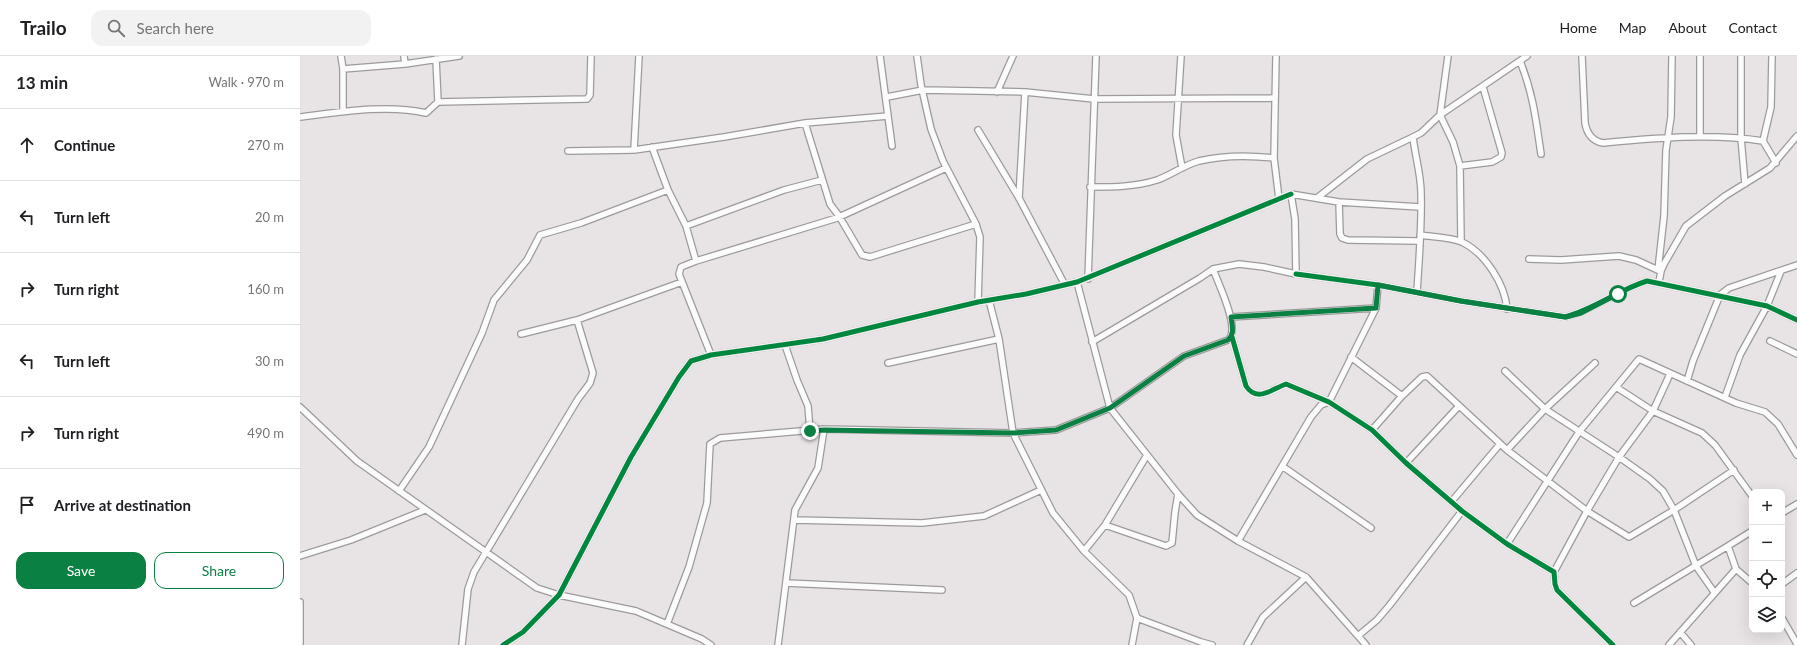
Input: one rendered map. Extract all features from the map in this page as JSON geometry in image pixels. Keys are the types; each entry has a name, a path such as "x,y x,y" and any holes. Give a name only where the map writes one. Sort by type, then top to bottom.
{"street":[{"path":"341,56 343,69 343,111"},
{"path":"404,56 405,64"},
{"path":"343,69 405,64 459,56"},
{"path":"300,117 343,111 409,109 426,114 438,102 587,99 590,95 592,56"},
{"path":"634,150 639,56"},
{"path":"880,56 887,97 892,146"},
{"path":"917,56 922,90 931,129 946,168 976,224 980,237 978,302"},
{"path":"997,92 1013,56"},
{"path":"1088,279 1090,187 1096,56"},
{"path":"1181,56 1176,135 1182,168"},
{"path":"1276,56 1274,158 1279,199"},
{"path":"1448,56 1440,115 1453,142 1460,166 1461,242"},
{"path":"1317,198 1367,159 1421,133 1440,115 1483,87 1526,56"},
{"path":"1582,56 1585,124 1587,131 1597,142 1603,143 1667,137 1700,136 1741,138 1763,141"},
{"path":"1659,282 1664,216 1667,137 1671,117 1672,56"},
{"path":"1700,56 1700,136"},
{"path":"1741,56 1741,138 1745,184"},
{"path":"1772,56 1772,107 1763,141 1776,163"},
{"path":"436,59 438,102"},
{"path":"1520,61 1529,83 1534,104 1541,154"},
{"path":"1460,166 1492,162 1501,157 1502,153 1483,87"},
{"path":"887,97 922,90 1025,92 1094,99 1179,97 1275,98"},
{"path":"1019,198 1025,92"},
{"path":"568,151 634,150 805,123 888,116"},
{"path":"805,123 830,204 839,216 862,255 870,257 976,224"},
{"path":"978,130 1019,198 1065,285"},
{"path":"1659,270 1686,226 1719,200 1776,163 1797,136"},
{"path":"1413,137 1419,167 1420,238 1417,292"},
{"path":"652,147 668,190 686,226 696,261"},
{"path":"1090,187 1114,187 1140,184 1157,180 1196,162 1226,156 1249,155 1274,158"},
{"path":"711,355 679,274 681,267 839,216 946,168"},
{"path":"686,226 784,190 822,180"},
{"path":"400,491 428,447 479,340 494,300 527,260 540,235 581,223 668,190"},
{"path":"503,645 523,632 559,595 631,457 679,377 691,361 711,355 823,340 978,302 1088,279 1291,194 1339,202 1420,208"},
{"path":"1291,194 1295,219 1296,274"},
{"path":"1339,202 1340,234 1342,238 1348,240 1420,238 1461,242 1470,246 1488,265 1503,288 1507,309"},
{"path":"1529,259 1561,260 1619,256 1636,260 1659,270"},
{"path":"1092,342 1213,269 1239,264 1264,267 1296,274 1378,285 1507,309 1566,317 1581,313 1636,284 1647,280 1681,289 1720,295 1767,306 1797,320"},
{"path":"1687,381 1693,361 1720,295 1729,288 1797,265"},
{"path":"1213,269 1231,317 1232,337 1246,386 1249,391 1255,395 1265,394 1286,384 1329,402 1372,430 1462,511 1507,544 1554,572"},
{"path":"1725,398 1740,355 1767,306 1781,271"},
{"path":"521,334 577,320 682,282"},
{"path":"1077,282 1110,408 1178,494 1197,515 1238,541 1306,577 1359,635 1366,645"},
{"path":"1238,541 1311,417 1321,405 1329,402 1376,308 1378,285"},
{"path":"989,300 999,339 1013,433 1053,513 1084,551 1129,595 1137,618 1132,645"},
{"path":"1231,317 1376,308"},
{"path":"462,645 468,590 474,572 578,399 590,383 593,373 577,320"},
{"path":"667,624 689,567 707,503 710,444 720,438 824,430 1013,433 1056,430 1110,408 1184,356 1228,340 1232,337"},
{"path":"888,363 999,339"},
{"path":"1770,341 1797,354"},
{"path":"785,345 796,380 808,406 810,431"},
{"path":"1351,357 1402,396"},
{"path":"1507,544 1579,432 1639,359 1725,398 1765,412 1772,416 1797,453"},
{"path":"1507,450 1545,409 1595,363"},
{"path":"1505,371 1545,409 1619,457 1650,479 1663,491 1674,510 1696,566 1714,592"},
{"path":"1613,645 1557,590 1554,572 1587,511 1619,457 1653,411 1670,374"},
{"path":"1372,430 1402,396 1425,376 1507,450 1587,511 1629,537 1674,510 1734,470"},
{"path":"1616,387 1653,411 1702,433 1715,445 1749,492"},
{"path":"300,407 357,461 485,553 537,588 559,595 636,611 702,639 711,645"},
{"path":"1406,462 1458,407"},
{"path":"778,645 795,510 818,468 824,430"},
{"path":"1452,501 1500,444"},
{"path":"1084,551 1105,525 1147,455"},
{"path":"1282,466 1371,528"},
{"path":"794,520 922,523 984,516 1041,490"},
{"path":"1105,525 1166,546 1170,545 1172,543 1178,494"},
{"path":"1785,511 1797,504"},
{"path":"300,556 351,540 425,510"},
{"path":"1359,635 1377,620 1389,606 1462,511"},
{"path":"1634,603 1749,533"},
{"path":"1728,546 1736,569 1749,580"},
{"path":"1669,645 1714,592 1736,569"},
{"path":"1785,582 1797,573"},
{"path":"1247,645 1263,617 1306,577"},
{"path":"786,583 942,590"},
{"path":"300,602 300,642"},
{"path":"1137,618 1212,645"},
{"path":"1785,623 1797,644"},
{"path":"1680,632 1691,645"}],"cycle path":[{"path":"503,645 523,632 559,595 631,457 679,377 691,361 711,355 823,339 978,302 1026,294 1077,282 1291,194"},
{"path":"1296,274 1378,285 1461,301 1565,317 1576,314 1626,289 1647,281 1767,306 1797,320"},
{"path":"1232,337 1246,386 1250,391 1255,394 1260,394 1286,384 1329,402 1372,430 1406,463 1462,511 1507,544 1554,572 1557,590 1613,645"}],"route":[{"path":"810,431 1013,433 1056,430 1110,408 1184,356 1228,340 1232,337 1233,332 1231,317 1376,308 1378,285 1461,301 1566,317 1581,313 1618,294"}]}
